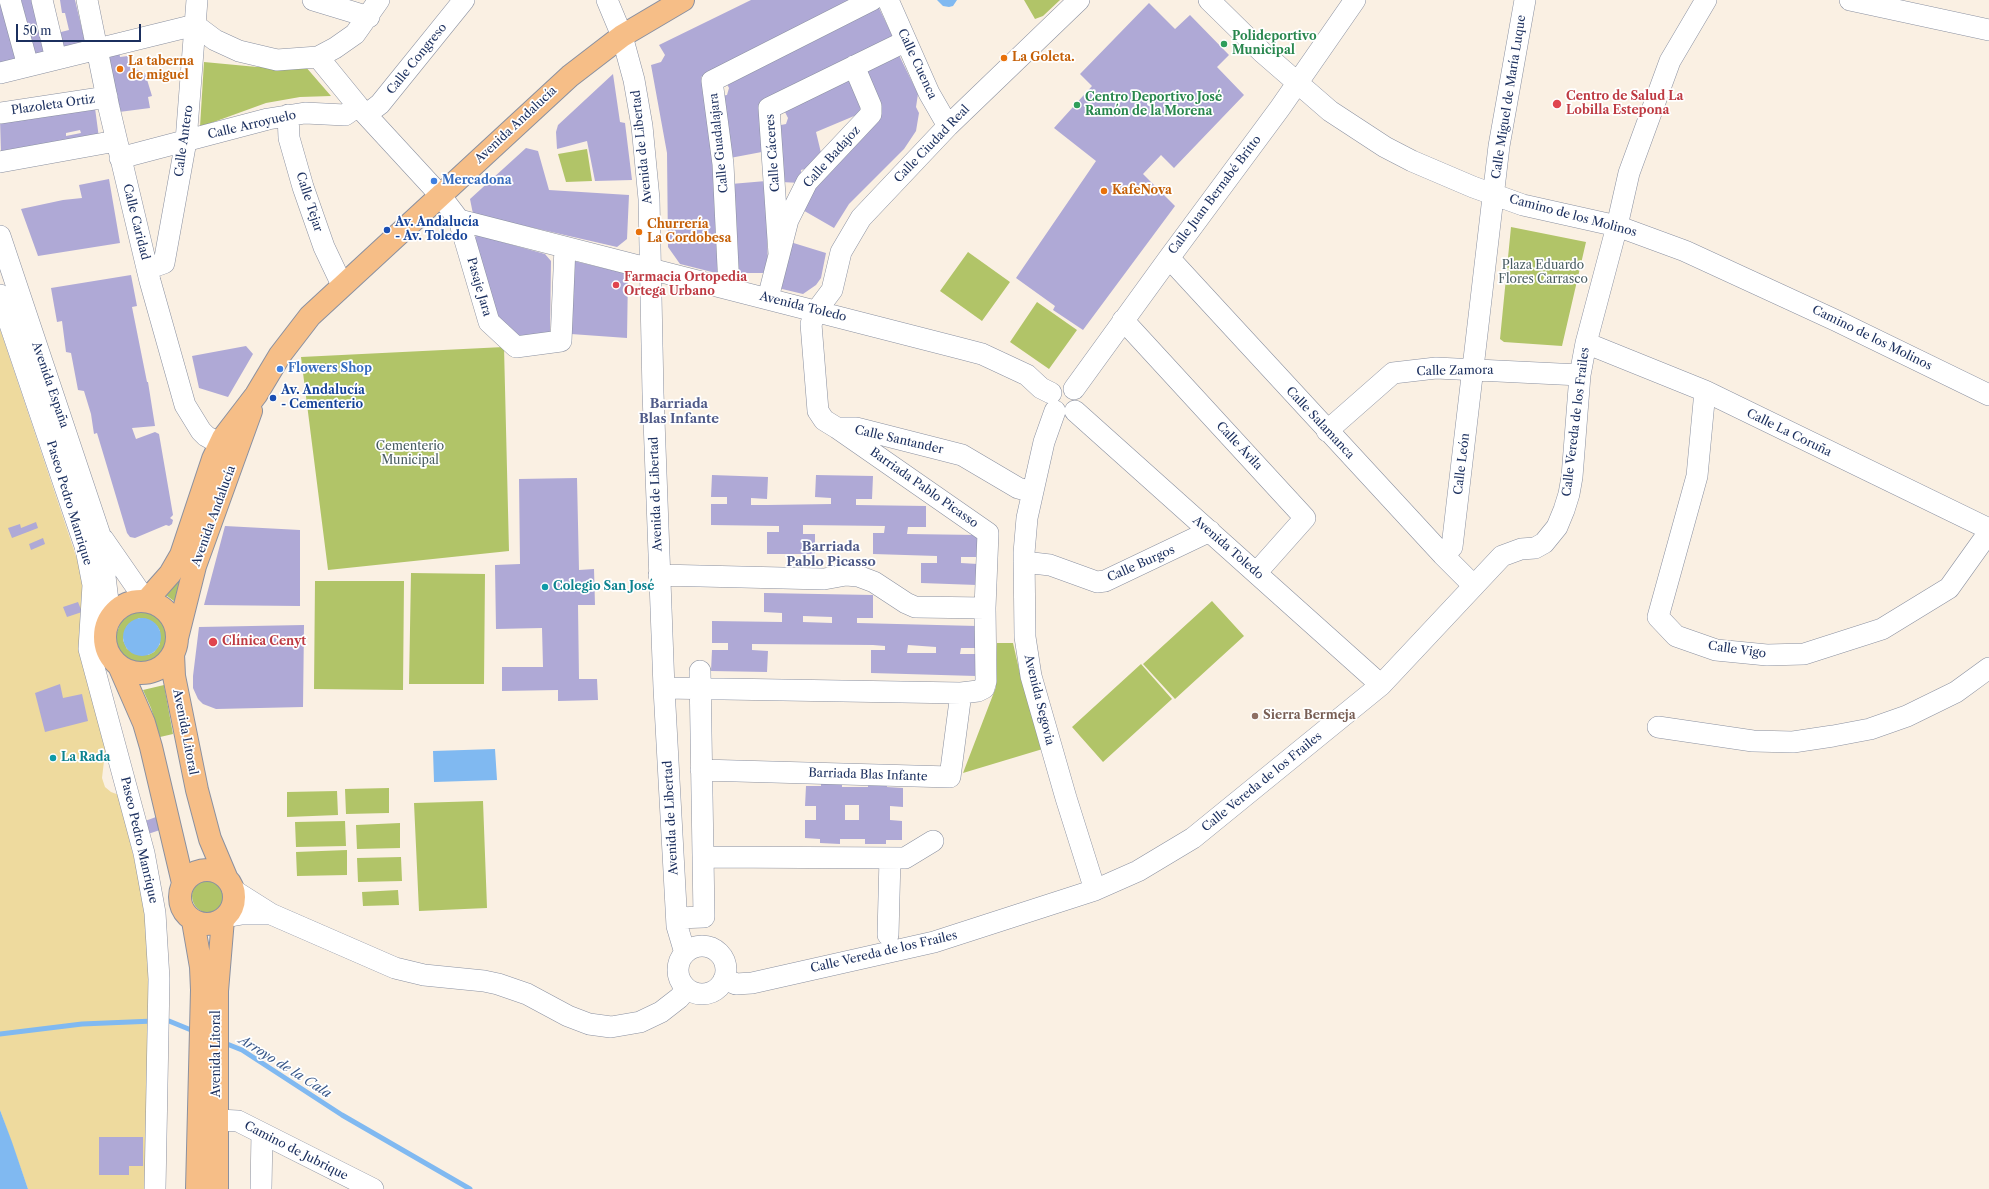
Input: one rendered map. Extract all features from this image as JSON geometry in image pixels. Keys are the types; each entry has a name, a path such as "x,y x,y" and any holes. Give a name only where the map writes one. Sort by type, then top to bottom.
{"main road":[{"name":"Avenida Andalucía","path":"146,601 170,574 181,555 213,446 256,395 280,355 310,316 564,81 622,36 683,0"},
{"name":"Avenida Andalucía","path":"175,646 195,566 212,517 223,492 256,395"},
{"path":"120,668 139,674 150,673 163,666 175,646 176,628 168,614 156,604 146,601 134,602 122,606 110,617 107,624 105,645 110,658 120,668 144,723 183,883"},
{"name":"Avenida Litoral","path":"175,646 174,676 197,790 210,839 229,883"},
{"path":"203,870 211,870 229,883 233,904 224,918 208,925 192,921 181,908 179,895 183,883 188,877 203,870"},
{"name":"Avenida Litoral","path":"197,1189 208,1082 209,990 224,918"},
{"name":"Avenida Litoral","path":"192,921 201,967 209,990"},
{"name":"Avenida Litoral","path":"208,1082 218,1120 217,1189"}],"street":[{"path":"10,0 28,66"},
{"path":"42,0 56,59"},
{"name":"Calle Caridad","path":"87,0 118,150 147,269 185,405 192,419 213,446 224,448 226,457 213,503 212,517"},
{"name":"Calle Antero","path":"147,269 164,263 186,141 197,0"},
{"path":"0,73 195,25 215,40 239,51 277,60 318,57 335,48 355,34 374,8 313,0"},
{"name":"Avenida de Libertad","path":"606,0 622,36 634,80 642,126 649,199 659,575 664,688 676,918 685,953"},
{"name":"Calle Guadalajara","path":"729,288 723,164 712,81 872,0"},
{"name":"Calle Cuenca","path":"888,0 929,93 948,126"},
{"name":"Calle Ciudad Real","path":"817,310 832,290 841,252 861,218 948,126 1079,0"},
{"name":"Camino de los Molinos","path":"1209,0 1296,83 1330,111 1385,147 1412,161 1473,187 1523,205 1617,226 1685,251 1830,317 1989,395"},
{"name":"Calle Juan Bernabé Britto","path":"1074,389 1123,320 1280,108 1296,83 1356,0"},
{"name":"Calle Miguel de María Luque","path":"1493,193 1499,146 1525,0"},
{"name":"Calle Vereda de los Frailes","path":"724,979 736,984 752,983 934,942 1095,890 1138,871 1194,838 1381,685 1502,556 1522,549 1535,548 1544,543 1557,527 1564,510 1572,478 1580,375 1586,343 1617,226 1629,173 1670,61 1706,0"},
{"path":"1850,0 1989,30"},
{"name":"Calle Congreso","path":"362,110 380,104 456,2"},
{"name":"Calle Cáceres","path":"779,254 769,108 906,42"},
{"path":"318,57 362,110 440,195 459,220"},
{"name":"Calle Badajoz","path":"768,298 788,220 807,182 871,114 871,106 854,66"},
{"name":"Plazoleta Ortiz","path":"0,113 108,103"},
{"name":"Calle Arroyuelo","path":"0,162 118,150 186,141 278,117 305,113 345,115 362,110"},
{"name":"Calle Tejar","path":"278,117 289,138 303,186 324,247 342,285"},
{"path":"1474,369 1493,193"},
{"name":"Avenida Toledo","path":"459,220 817,310 982,354 1027,375 1042,388 1053,402"},
{"name":"Pasaje Jara","path":"459,220 489,322 516,347 561,341 565,247"},
{"name":"Avenida España","path":"0,236 100,535 108,600 107,624"},
{"name":"Calle Salamanca","path":"1169,258 1443,556 1474,586"},
{"name":"Paseo Pedro Manrique","path":"0,295 86,549 93,585 88,649 144,853 155,913 159,979 155,1189"},
{"name":"Calle Santander","path":"817,310 810,324 818,411 824,420 838,428 856,428 962,455 1018,488 1032,492"},
{"name":"Calle Ávila","path":"1123,320 1305,518 1257,572"},
{"name":"Calle La Coruña","path":"1586,343 1704,391 1989,531"},
{"name":"Calle Zamora","path":"1327,431 1393,373 1436,368 1580,375"},
{"name":"Calle León","path":"1443,556 1452,547 1474,369"},
{"path":"1062,385 1074,389 1079,397 1079,402 1075,411 1067,415 1053,402 1062,385"},
{"name":"Calle Vigo","path":"1704,391 1697,476 1658,617 1676,636 1716,650 1767,655 1804,654 1882,629 1949,588 1989,531"},
{"name":"Avenida Segovia","path":"1053,402 1032,492 1026,529 1024,562 1024,624 1026,652 1056,764 1095,890"},
{"name":"Avenida Toledo","path":"1075,411 1257,572 1381,685"},
{"name":"Barriada Pablo Picasso","path":"838,428 988,532 985,608"},
{"name":"Calle Burgos","path":"1024,562 1050,565 1097,582 1104,581 1210,531"},
{"name":"Avenida España","path":"100,535 146,601"},
{"path":"659,575 824,579 858,576 874,582 915,608 985,608 986,681 984,688 978,691 961,693 700,680 664,688"},
{"path":"1658,727 1753,741 1793,742 1832,736 1870,729 1907,716 1956,692 1989,668"},
{"path":"676,918 704,917 700,680"},
{"name":"Barriada Blas Infante","path":"701,770 950,777 961,693"},
{"path":"703,857 904,858 933,841"},
{"path":"888,935 890,858"},
{"path":"229,883 271,914 395,968 424,975 498,984 527,994 568,1016 589,1024 611,1027 640,1022 661,1012 679,998 687,989"},
{"path":"224,918 242,914 271,914"},
{"path":"698,947 712,949 722,958 725,972 724,979 715,991 708,994 694,993 681,983 678,967 685,953 698,947"},
{"name":"Camino de Jubrique","path":"218,1120 238,1122 373,1189"},
{"path":"261,1189 262,1133"}],"green space":[{"path":"1024,0 1060,0 1043,16 1035,19"},
{"path":"204,62 257,67 305,66 331,96 300,97 266,103 200,127"},
{"path":"587,149 592,181 566,182 558,154"},
{"name":"Plaza Eduardo Flores Carrasco","path":"1511,227 1586,242 1562,346 1504,342 1500,339"},
{"path":"968,252 1010,282 982,321 940,291"},
{"path":"1037,302 1077,330 1049,369 1010,342"},
{"name":"Cementerio Municipal","path":"504,347 509,551 328,570 301,357"},
{"path":"183,566 178,604 163,593"},
{"path":"411,573 485,574 484,684 409,684"},
{"path":"315,581 404,581 403,690 314,689"},
{"path":"1212,601 1244,636 1175,699 1143,664"},
{"path":"137,612 148,613 157,617 163,624 167,634 166,647 162,654 155,660 145,663 135,663 126,659 119,650 116,641 117,632 121,622 128,616","holes":["139,618 157,626 160,631 160,644 154,652 148,655 127,649 123,640 127,626"]},
{"path":"997,643 1013,643 1021,678 1046,748 963,773 996,687"},
{"path":"1141,664 1172,699 1103,762 1072,727"},
{"path":"164,685 173,734 160,737 151,708 143,690"},
{"path":"389,788 389,813 346,814 345,789"},
{"path":"337,791 338,815 287,817 287,792"},
{"path":"483,801 487,908 419,911 414,803"},
{"path":"345,821 346,846 296,847 295,822"},
{"path":"400,823 400,848 357,849 356,825"},
{"path":"347,850 347,875 297,876 296,852"},
{"path":"401,857 402,881 358,882 357,858"},
{"path":"206,879 212,879 216,880 223,886 226,896 225,903 219,910 212,913 206,913 202,912 195,906 192,899 192,893 193,889 199,882"},
{"path":"398,890 399,905 363,906 362,892"}],"sand":[{"name":"La Rada","path":"0,329 88,592 109,754 104,761 102,778 105,787 111,792 119,795 149,922 148,1189 28,1189 0,1110"}],"water":[{"path":"937,0 957,0 953,6 949,7 943,6"},
{"path":"138,618 146,618 153,621 158,626 161,637 158,648 153,653 146,656 138,656 131,653 126,648 123,641 123,633 126,626 131,621"},
{"path":"495,749 497,780 434,782 433,751"},
{"path":"0,1110 12,1142 28,1189 0,1189"}],"building":[{"path":"0,0 22,63 0,69"},
{"path":"21,0 37,0 51,56 36,58"},
{"path":"60,0 75,0 86,46 62,52 57,33 69,30 65,13 62,13"},
{"path":"751,0 855,0 701,77 717,163 720,274 680,264 668,247 667,153 651,65 661,62 665,55 659,45"},
{"path":"1149,3 1175,29 1190,15 1229,55 1217,67 1244,95 1174,168 1161,155 1143,174 1175,206 1083,330 1053,310 1055,306 1016,278 1096,161 1054,128 1092,86 1080,74"},
{"path":"878,6 894,39 759,106 767,151 730,158 719,96 727,95 729,88 726,82"},
{"path":"119,49 120,57 128,56 131,71 139,70 140,74 145,73 152,96 148,97 150,108 119,112 107,51"},
{"path":"898,53 918,94 916,107 919,113 916,131 904,149 849,204 834,228 801,209 825,173 870,129 862,71"},
{"path":"613,74 620,122 625,123 632,180 595,181 587,141 557,149 556,132 558,125"},
{"path":"850,75 866,111 816,132 822,157 816,166 801,170 801,183 781,182 776,126 786,124 788,118 783,108"},
{"path":"95,108 99,138 1,153 0,119","holes":["80,130 81,133 66,136 66,133"]},
{"path":"526,148 538,151 549,190 629,195 627,239 617,247 473,214 470,199"},
{"path":"109,179 120,243 38,256 21,209 63,200 82,198 79,185"},
{"path":"766,181 768,273 737,273 731,184"},
{"path":"477,235 545,254 551,261 550,337 516,341 492,316 472,242"},
{"path":"787,241 826,253 821,278 816,285 803,294 778,288"},
{"path":"570,260 628,274 627,338 571,334"},
{"path":"131,275 137,306 132,307 148,382 155,426 132,428 136,439 155,432 159,434 173,515 170,518 173,520 172,524 169,526 166,525 135,538 130,537 127,533 97,433 94,434 91,414 84,391 78,390 71,353 66,352 62,321 57,322 51,288"},
{"path":"246,346 253,354 228,397 199,388 192,356"},
{"path":"712,475 768,477 767,499 751,498 751,505 831,504 831,498 815,497 816,475 873,476 872,499 856,499 856,505 926,506 926,527 908,527 907,534 978,535 977,557 961,557 961,563 978,564 977,585 921,583 921,563 937,563 937,556 873,554 873,533 884,533 885,526 803,525 803,534 815,534 815,554 767,554 767,532 779,532 779,526 711,525 711,504 727,504 727,497 711,497"},
{"name":"Colegio San José","path":"577,478 579,570 594,569 595,605 578,605 579,679 597,679 598,700 558,701 558,690 502,691 502,667 543,667 542,628 496,629 495,565 520,564 519,479"},
{"path":"36,522 38,528 12,538 8,528 20,524 21,528"},
{"path":"225,526 300,530 300,606 204,605"},
{"path":"43,538 45,544 31,550 29,544"},
{"path":"764,593 873,595 873,618 857,618 857,623 977,626 976,648 961,648 960,654 977,654 976,676 871,673 871,650 885,650 885,646 873,645 752,644 752,650 768,651 767,672 711,671 712,650 728,650 728,643 712,643 712,621 782,622 782,613 764,612","holes":["803,616 832,617 832,623 803,622","908,645 936,647 936,653 907,653"]},
{"path":"78,602 82,612 67,617 63,607"},
{"path":"304,625 303,707 216,709 203,704 198,699 193,688 193,676 199,627"},
{"path":"60,684 63,698 82,694 88,721 45,732 35,693"},
{"path":"821,781 842,781 842,787 868,787 868,784 887,784 887,787 903,788 903,807 890,806 890,820 902,821 902,840 886,840 886,844 865,844 865,839 840,839 840,844 820,843 820,839 805,838 805,820 816,820 816,806 805,806 806,786 821,786","holes":["845,805 859,805 859,820 845,820"]},
{"path":"156,817 160,830 148,834 145,821"},
{"path":"99,1137 143,1137 143,1166 129,1166 129,1175 99,1175"}],"waterway":[{"name":"Arroyo de la Cala","path":"0,1034 82,1024 154,1021"},
{"name":"Arroyo de la Cala","path":"162,1021 169,1021 196,1032"},
{"name":"Arroyo de la Cala","path":"222,1042 242,1050 342,1115 470,1189"}],"place":[{"name":"Polideportivo Municipal","path":"1224,44"},
{"name":"La Goleta.","path":"1004,58"},
{"name":"La taberna de miguel","path":"120,69"},
{"name":"Centro de Salud La Lobilla Estepona","path":"1557,104"},
{"name":"Centro Deportivo José Ramón de la Morena","path":"1077,105"},
{"name":"Mercadona","path":"434,181"},
{"name":"KafeNova","path":"1104,191"},
{"name":"Av. Andalucía - Av. Toledo","path":"387,230"},
{"name":"Churrería La Cordobesa","path":"639,232"},
{"name":"Farmacia Ortopedia Ortega Urbano","path":"616,285"},
{"name":"Flowers Shop","path":"280,369"},
{"name":"Av. Andalucía - Cementerio","path":"273,398"},
{"name":"Colegio San José","path":"545,587"},
{"name":"Clínica Cenyt","path":"213,642"},
{"name":"Sierra Bermeja","path":"1255,716"},
{"name":"La Rada","path":"53,758"}],"district":[{"name":"Barriada Blas Infante","path":"679,412"},
{"name":"Barriada Pablo Picasso","path":"831,554"}]}
